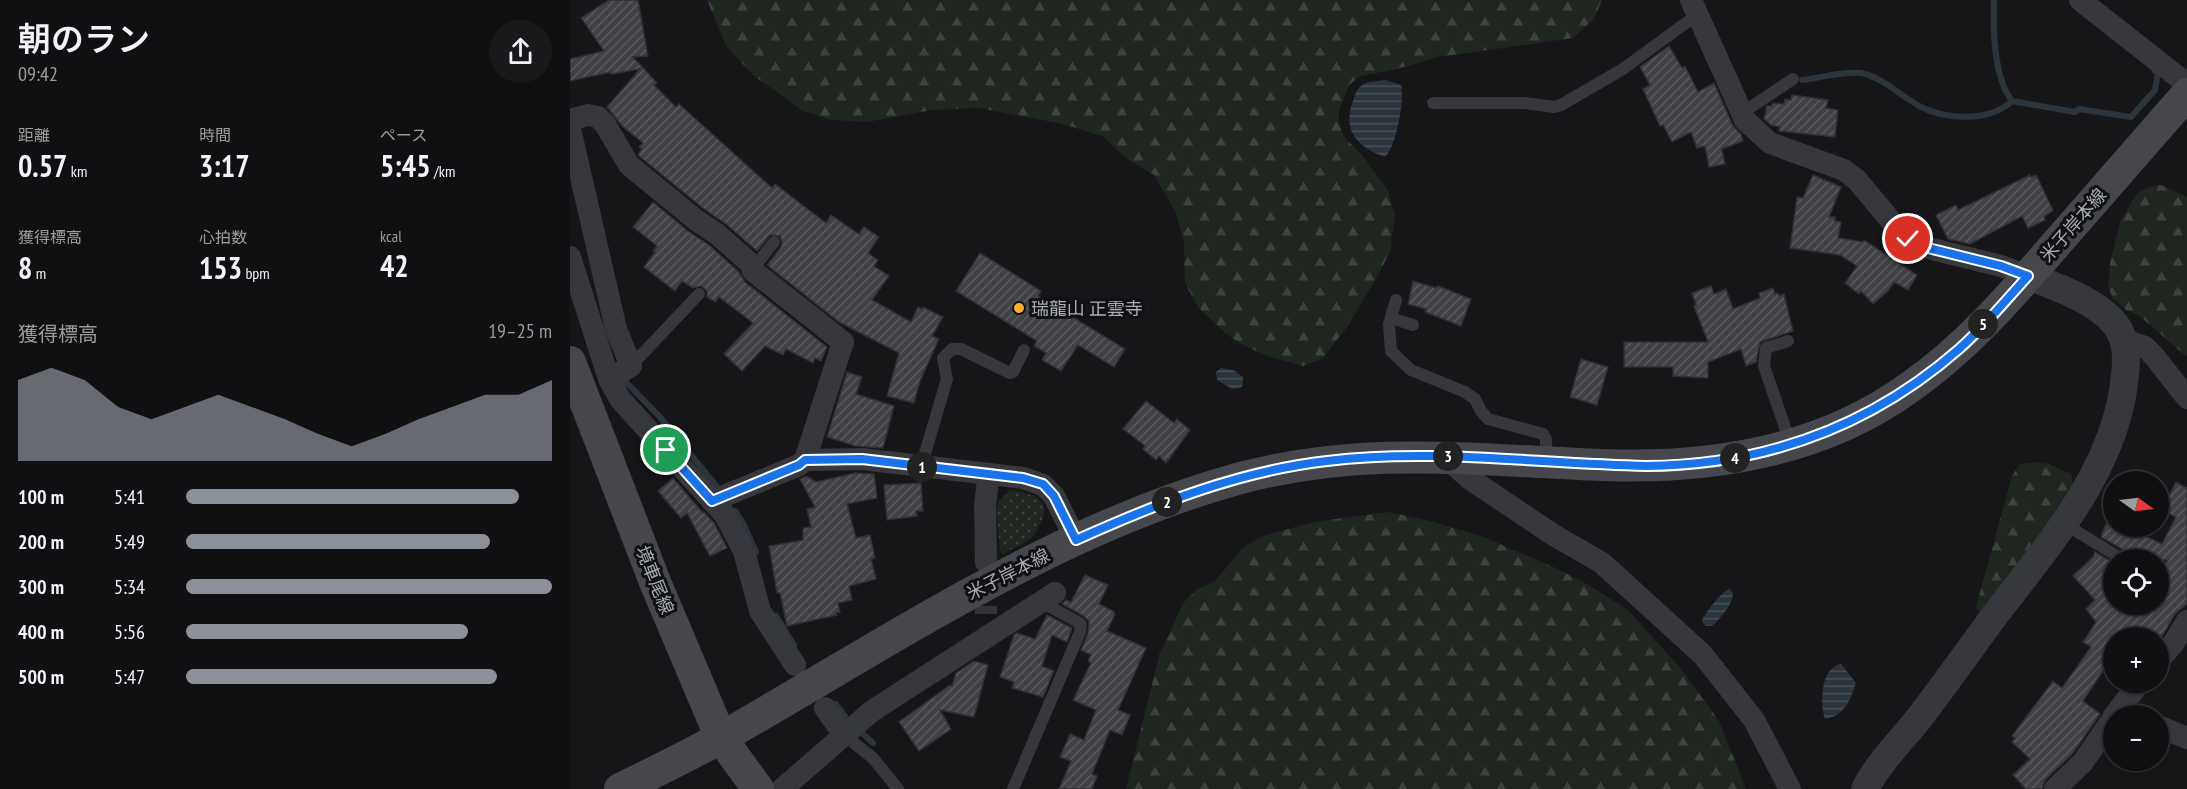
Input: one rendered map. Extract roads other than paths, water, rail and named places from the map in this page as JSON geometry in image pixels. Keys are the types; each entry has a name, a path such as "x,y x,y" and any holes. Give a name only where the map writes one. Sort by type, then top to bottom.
{"main road":[{"name":"米子岸本線","path":"620,789 722,738 910,626 1034,560 1180,497 1261,474 1327,461 1381,456 1444,456 1678,466 1751,455 1791,445 1847,424 1908,390 1961,348 2028,276 2187,94"},
{"name":"境車尾線","path":"570,362 655,582 722,738 758,789"}],"street":[{"path":"2080,0 2187,84"},
{"path":"1695,7 1742,112 1752,127 1770,143 1844,170 1857,180 1897,228 1920,246 2001,266 2073,294 2103,312 2115,324 2124,340 2126,361 2124,385 2112,435 2087,486 2063,523 1867,788"},
{"path":"570,120 588,115 598,117 605,124 629,165 717,234 751,264 752,270 843,342 805,460 799,465 719,498"},
{"path":"570,129 616,329 621,373 620,399 719,498 725,515 744,551 760,610 795,665"},
{"path":"570,256 621,373"},
{"path":"2124,340 2145,347 2187,398"},
{"path":"1444,456 1470,479 1552,534 1602,563 1703,655 1754,720 1790,789"},
{"path":"805,460 862,459 1023,478 1043,484 1054,496 1076,540"},
{"path":"986,562 985,504 989,474"},
{"path":"782,789 872,711 986,625 1048,598"},
{"path":"2169,649 2187,621"},
{"path":"825,708 844,735"},
{"path":"2169,731 2187,738"},
{"path":"2055,789 2083,762 2103,736"}],"lane":[{"path":"1433,103 1524,103 1554,107 1561,105 1623,69 1695,7"},
{"path":"1742,112 1793,79"},
{"path":"752,270 774,242"},
{"path":"621,373 699,294"},
{"path":"1396,300 1391,318 1390,351 1411,370 1465,392 1475,399 1480,411 1488,419 1543,434 1546,439 1546,462"},
{"path":"1391,318 1413,325"},
{"path":"1788,341 1766,348 1764,366 1791,445"},
{"path":"921,467 947,379 943,362 946,353 952,349 961,349 1010,373 1013,372 1024,350"},
{"path":"2063,523 2105,549"},
{"path":"1013,789 1080,632 1081,624 1048,598"},
{"path":"844,735 873,758 898,789"}],"waterway":[{"path":"1994,0 1994,38 1998,66 2001,79 2012,101 2075,112 2079,109 2131,117 2155,90 2158,73 2155,71"},
{"path":"1802,80 1861,73 1884,83 1921,107 1955,116 1968,117 1992,113 2012,101"},
{"path":"624,374 626,382 659,416 722,493"},
{"path":"735,511 756,552"},
{"path":"776,616 794,645"},
{"path":"836,704 845,716"},
{"path":"862,733 873,743"}],"tunnel":[{"path":"986,573 986,614"}],"place":[{"name":"瑞龍山 正雲寺","path":"1019,308"}]}
